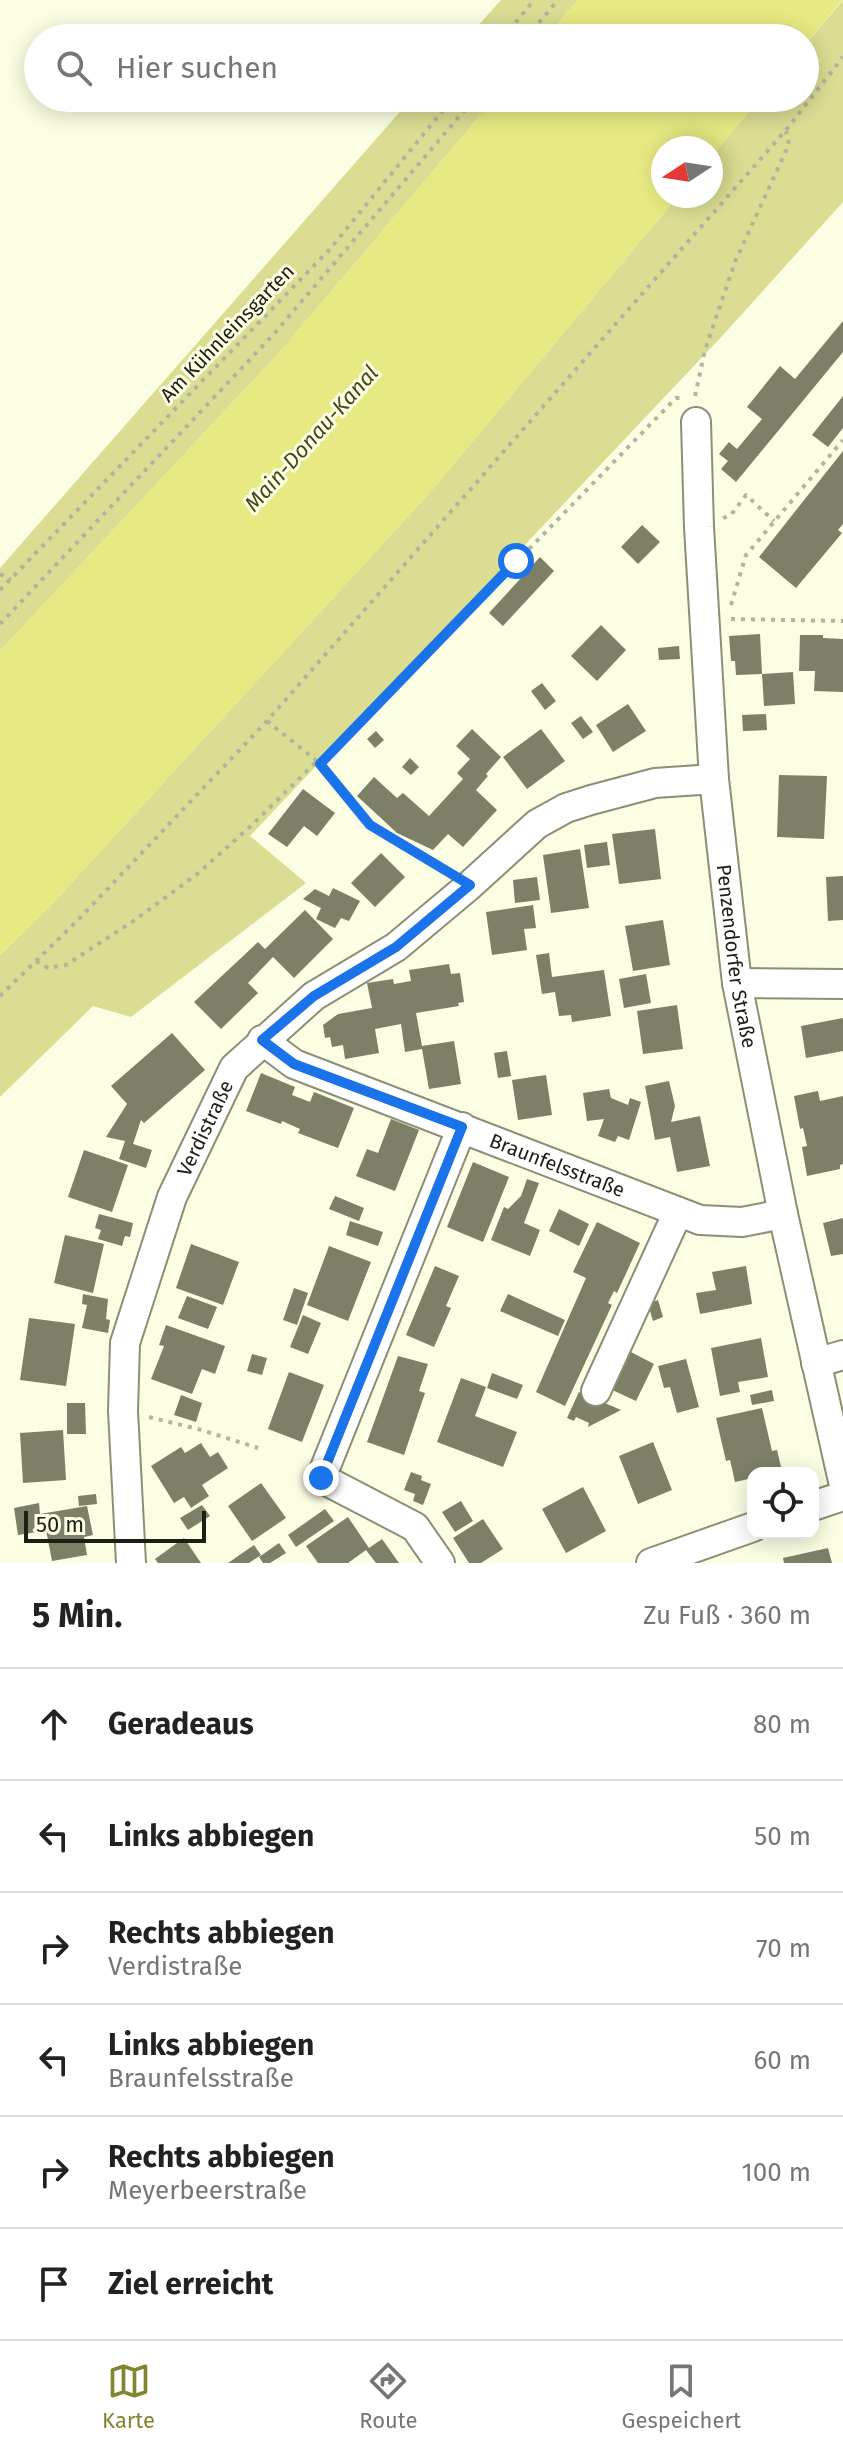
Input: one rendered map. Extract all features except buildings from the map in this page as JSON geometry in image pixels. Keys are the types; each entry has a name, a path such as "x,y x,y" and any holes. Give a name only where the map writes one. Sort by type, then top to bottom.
{"street":[{"name":"Penzendorfer Straße","path":"696,422 714,779 737,983 783,1214 830,1359 843,1481"},
{"name":"Verdistraße","path":"131,1563 123,1411 125,1343 172,1197 234,1068 314,996 396,947 537,824 566,808 655,783 714,779"},
{"path":"737,983 843,984"},
{"name":"Braunfelsstraße","path":"262,1040 294,1064 700,1220 742,1222 783,1214"},
{"path":"440,1563 415,1527 321,1478 462,1127"},
{"path":"596,1391 678,1212"},
{"path":"819,1504 843,1496"},
{"path":"651,1563 747,1529"}],"path":[{"path":"514,24 534,0"},
{"path":"538,24 558,0"},
{"path":"819,88 843,57"},
{"name":"Am Kühnleinsgarten","path":"0,590 330,249 442,112"},
{"path":"0,624 273,335 463,112"},
{"path":"0,996 79,919 267,721 800,112"},
{"path":"36,961 48,968 66,965 196,875 319,763 676,398 695,397 705,350 735,262 789,144 786,130"},
{"path":"843,440 746,555 727,619 843,621"},
{"path":"746,495 774,521"},
{"path":"0,574 11,580"},
{"path":"267,721 319,763 370,825 470,885"},
{"path":"123,1411 198,1429 258,1448"}],"shaded area":[{"path":"501,0 578,0 558,24 480,24"},
{"path":"843,0 843,202 724,334 250,836 306,883 131,1017 93,1006 0,1097 0,955 52,904 432,490 668,208 723,208 723,143 748,112 819,112 819,28"},
{"path":"400,112 483,112 279,353 0,651 0,568"}],"water":[{"path":"578,0 842,0 819,28 819,24 558,24"},
{"name":"Main-Donau-Kanal","path":"483,112 748,112 723,143 723,136 651,136 651,208 668,208 432,490 52,904 0,955 0,651 279,353"}],"route":[{"path":"321,1478 462,1127 294,1064 262,1040 314,996 396,947 470,885 370,825 320,764 516,561"}]}
